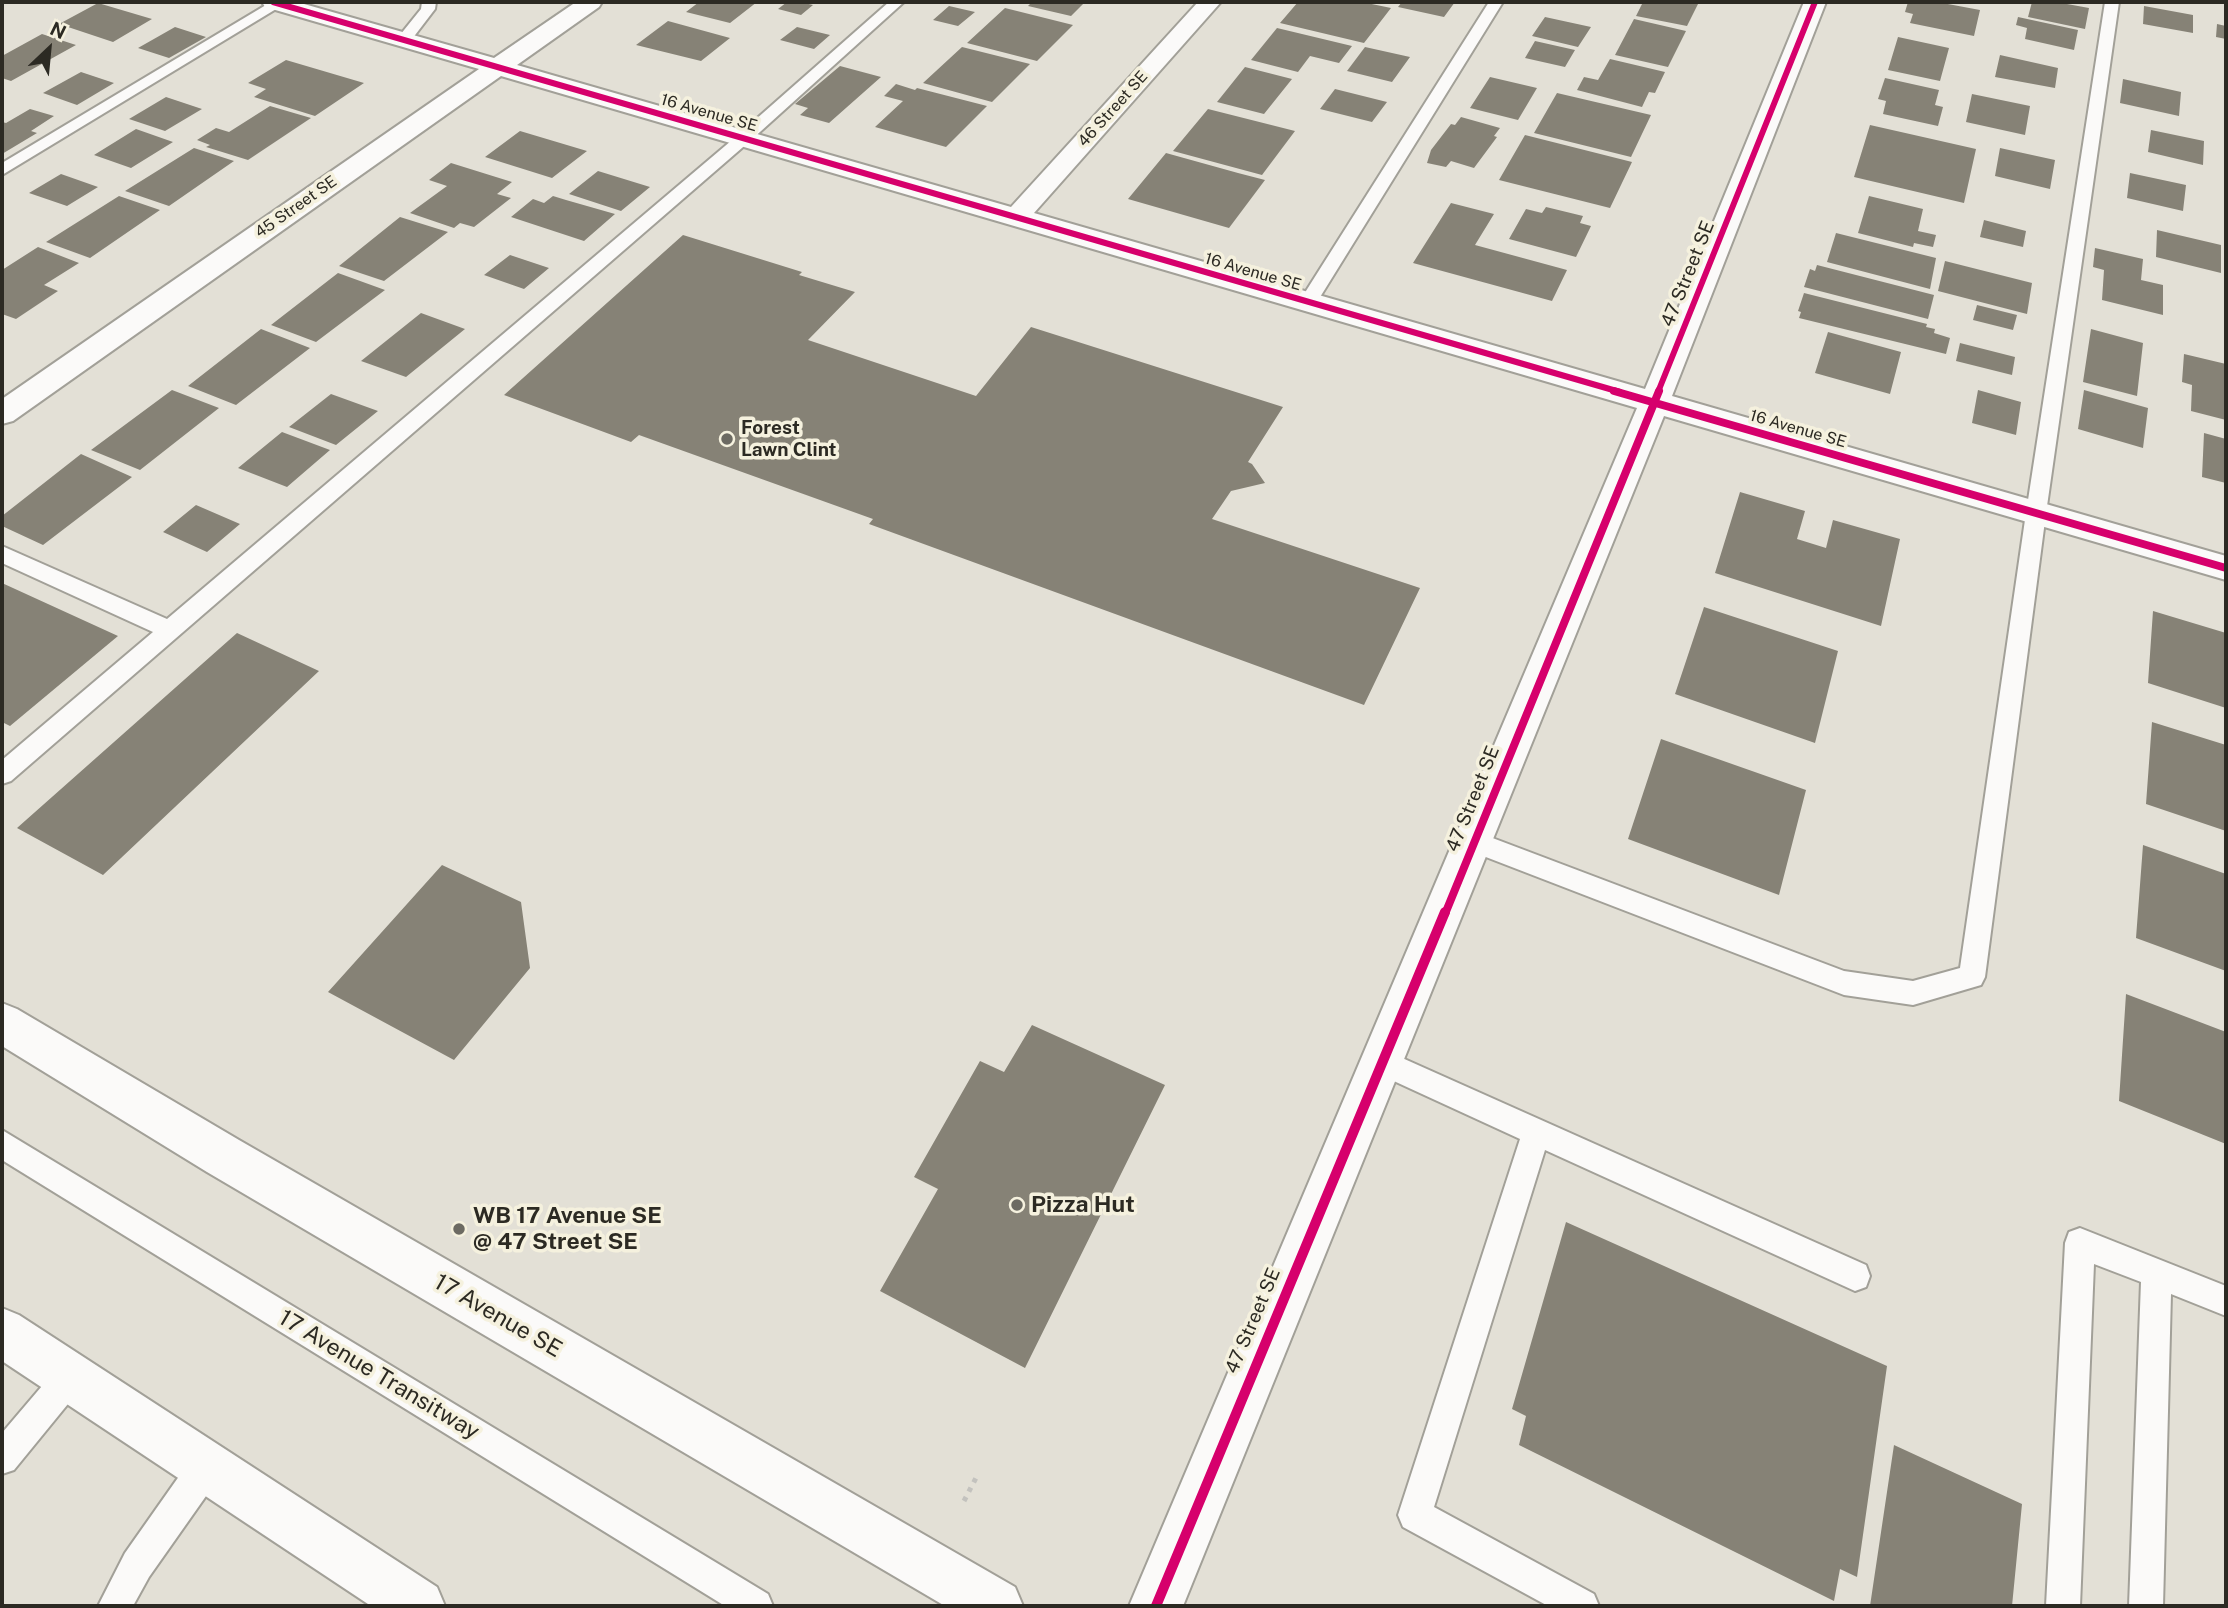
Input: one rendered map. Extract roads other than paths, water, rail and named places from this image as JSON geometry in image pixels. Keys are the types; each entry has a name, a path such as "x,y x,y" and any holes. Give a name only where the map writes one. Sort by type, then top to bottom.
{"street":[{"name":"45 Street SE","path":"2,414 591,2"},
{"name":"46 Street SE","path":"1016,217 1210,2"},
{"name":"47 Street SE","path":"1156,1606 1275,1313 1656,402 1815,2"},
{"name":"16 Avenue SE","path":"276,3 2226,568"},
{"name":"17 Avenue SE","path":"2,1023 223,1156 996,1606"},
{"path":"2,1332 418,1606"}],"lane":[{"path":"404,40 428,9 429,2"},
{"path":"2,774 744,138 897,2"},
{"path":"1308,302 1496,2"},
{"path":"1474,842 1844,983 1913,993 1972,977 2036,513 2112,2"},
{"path":"2,170 276,3"},
{"path":"2,554 172,631"},
{"path":"1382,1062 1855,1276"},
{"path":"1536,1132 1415,1515 1581,1606"},
{"name":"17 Avenue Transitway","path":"2,1144 756,1606"},
{"path":"2063,1606 2080,1244 2226,1301"},
{"path":"2146,1606 2156,1274"},
{"path":"2,1458 71,1377"},
{"path":"115,1606 137,1565 206,1466"}],"place":[{"name":"Forest Lawn Clint","path":"727,439"},
{"name":"Pizza Hut","path":"1017,1205"},
{"name":"WB 17 Avenue SE @ 47 Street SE","path":"459,1229"}]}
